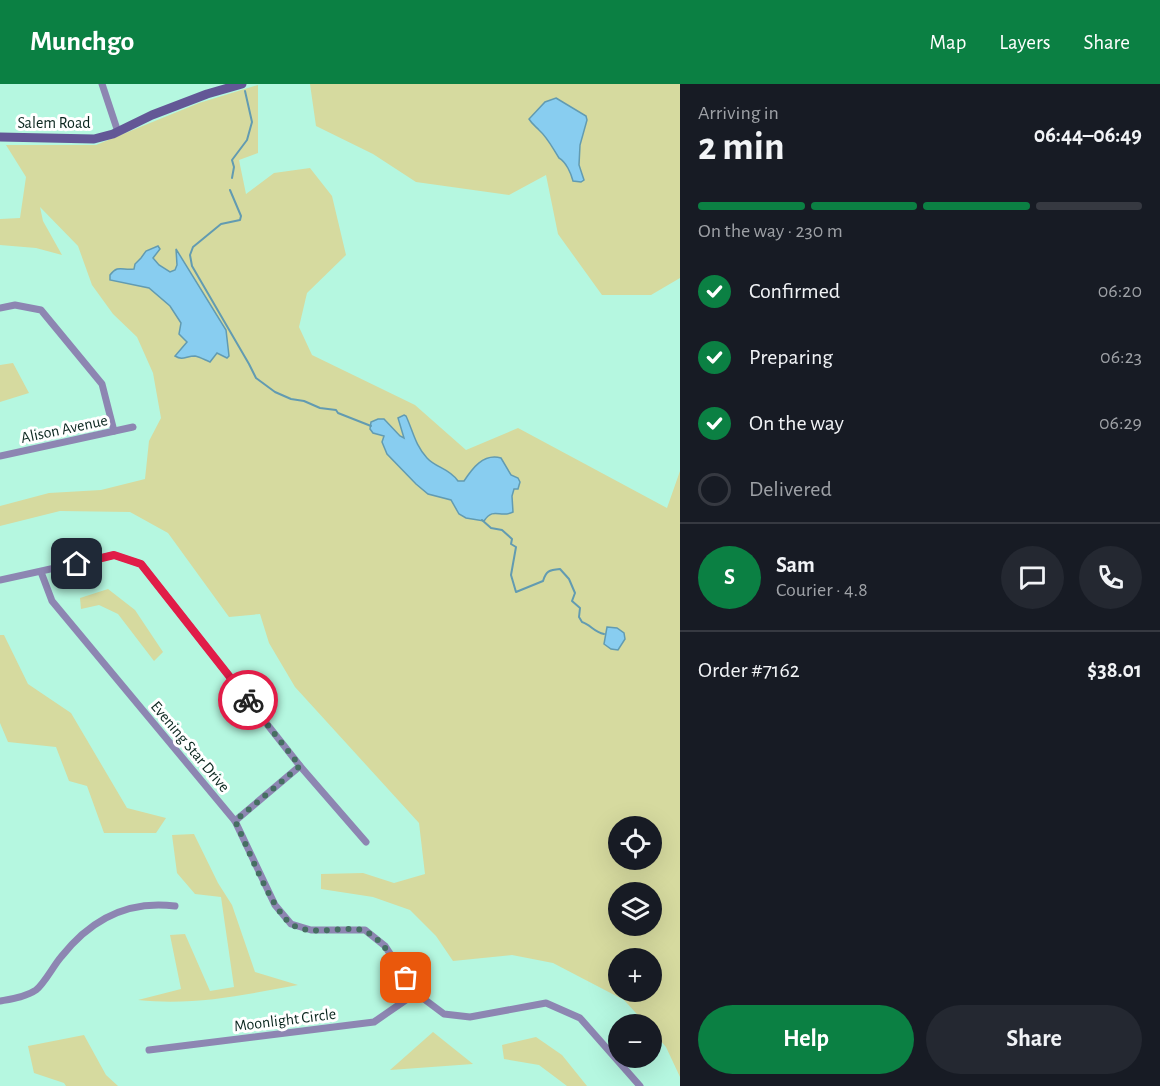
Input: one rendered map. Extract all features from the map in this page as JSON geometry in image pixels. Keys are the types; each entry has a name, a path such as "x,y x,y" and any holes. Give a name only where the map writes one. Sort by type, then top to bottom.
{"street":[{"path":"102,84 118,132"},
{"name":"Salem Road","path":"0,137 84,140 103,137 163,111 242,84"},
{"path":"0,308 15,305 41,310 102,384 114,431"},
{"name":"Alison Avenue","path":"0,456 133,427"},
{"path":"0,580 114,555 141,564 300,766 366,843"},
{"name":"Evening Star Drive","path":"41,572 52,601 235,821 275,905 291,924 311,930 364,930 385,946 416,993 444,1014 470,1017 546,1003 580,1018 640,1086"},
{"path":"235,821 300,766"},
{"path":"0,1001 15,999 36,990 73,942 95,924 134,906 156,903 175,906"},
{"name":"Moonlight Circle","path":"149,1050 374,1022 416,993"}],"green space":[{"path":"310,84 680,84 680,278 651,295 602,295 558,234 546,175 509,195 416,182 373,154 316,126"},
{"path":"258,85 258,153 239,160 246,194 274,173 310,168 332,196 346,255 307,293 299,327 312,355 415,405 466,450 518,428 667,508 680,471 680,1077 662,1042 662,1014 637,1014 626,1002 662,1002 662,948 608,948 608,992 553,963 512,955 453,961 436,936 410,910 373,897 321,889 321,874 363,873 394,883 425,874 419,823 295,687 269,643 260,614 229,617 168,533 130,512 60,511 0,526 0,506 49,493 101,490 145,479 149,441 161,418 153,373 137,337 113,314 92,285 78,246 40,207 43,221 62,255 36,248 0,245 0,219 20,218 26,177 6,145 96,145 199,103"},
{"path":"13,363 29,393 0,402 0,365"},
{"path":"108,589 135,610 163,652 154,661 118,614 99,605 81,609 80,598"},
{"path":"0,635 4,635 28,684 71,713 127,808 166,818 156,833 104,833 87,786 69,781 56,747 8,742 0,723"},
{"path":"194,834 218,883 232,905 255,972 298,985 199,1001 138,1000 181,989 170,935 185,934 210,991 234,987 221,897 195,894 177,873 172,835"},
{"path":"433,1032 473,1064 390,1070"},
{"path":"84,1035 106,1075 118,1086 66,1086 64,1083 34,1073 28,1046"},
{"path":"536,1037 562,1055 587,1086 567,1086 539,1065 504,1059 502,1045"}],"water":[{"path":"556,98 586,116 580,145 579,165 584,180 581,182 573,181 566,165 545,136 529,119 545,102"},
{"path":"158,246 160,249 153,258 170,272 175,270 177,265 176,249 226,330 229,356 227,358 217,353 210,362 195,356 182,358 175,356 187,342 179,334 181,323 170,306 149,288 110,280 110,275 116,270 134,269 135,264 146,251"},
{"path":"404,415 423,453 431,461 451,473 458,481 464,481 474,467 483,460 501,458 511,475 518,478 520,482 512,496 513,512 494,513 484,521 466,518 459,514 451,500 428,494 416,484 387,454 382,442 384,436 373,433 370,429 371,422 384,419 404,438 398,418"},
{"path":"607,627 617,628 624,633 625,639 618,650 611,649 604,644"}],"waterway":[{"path":"232,178 234,167 232,160 247,140 252,122 245,91"},
{"path":"230,190 241,216 240,220 221,224 193,247 190,255 192,266 256,378 275,392 291,399 304,401 320,408 336,410 338,413 371,426"},
{"path":"482,520 491,528 502,530 512,539 511,544 516,547 511,575 516,592 543,581 548,572 560,569 569,579 575,593 572,601 580,608 579,617 582,622 604,634"}],"way so far":[{"path":"248,700 300,766 235,821 275,905 291,924 311,930 364,930 385,946 406,978"}],"route":[{"path":"77,564 114,555 141,564 248,700"}]}
